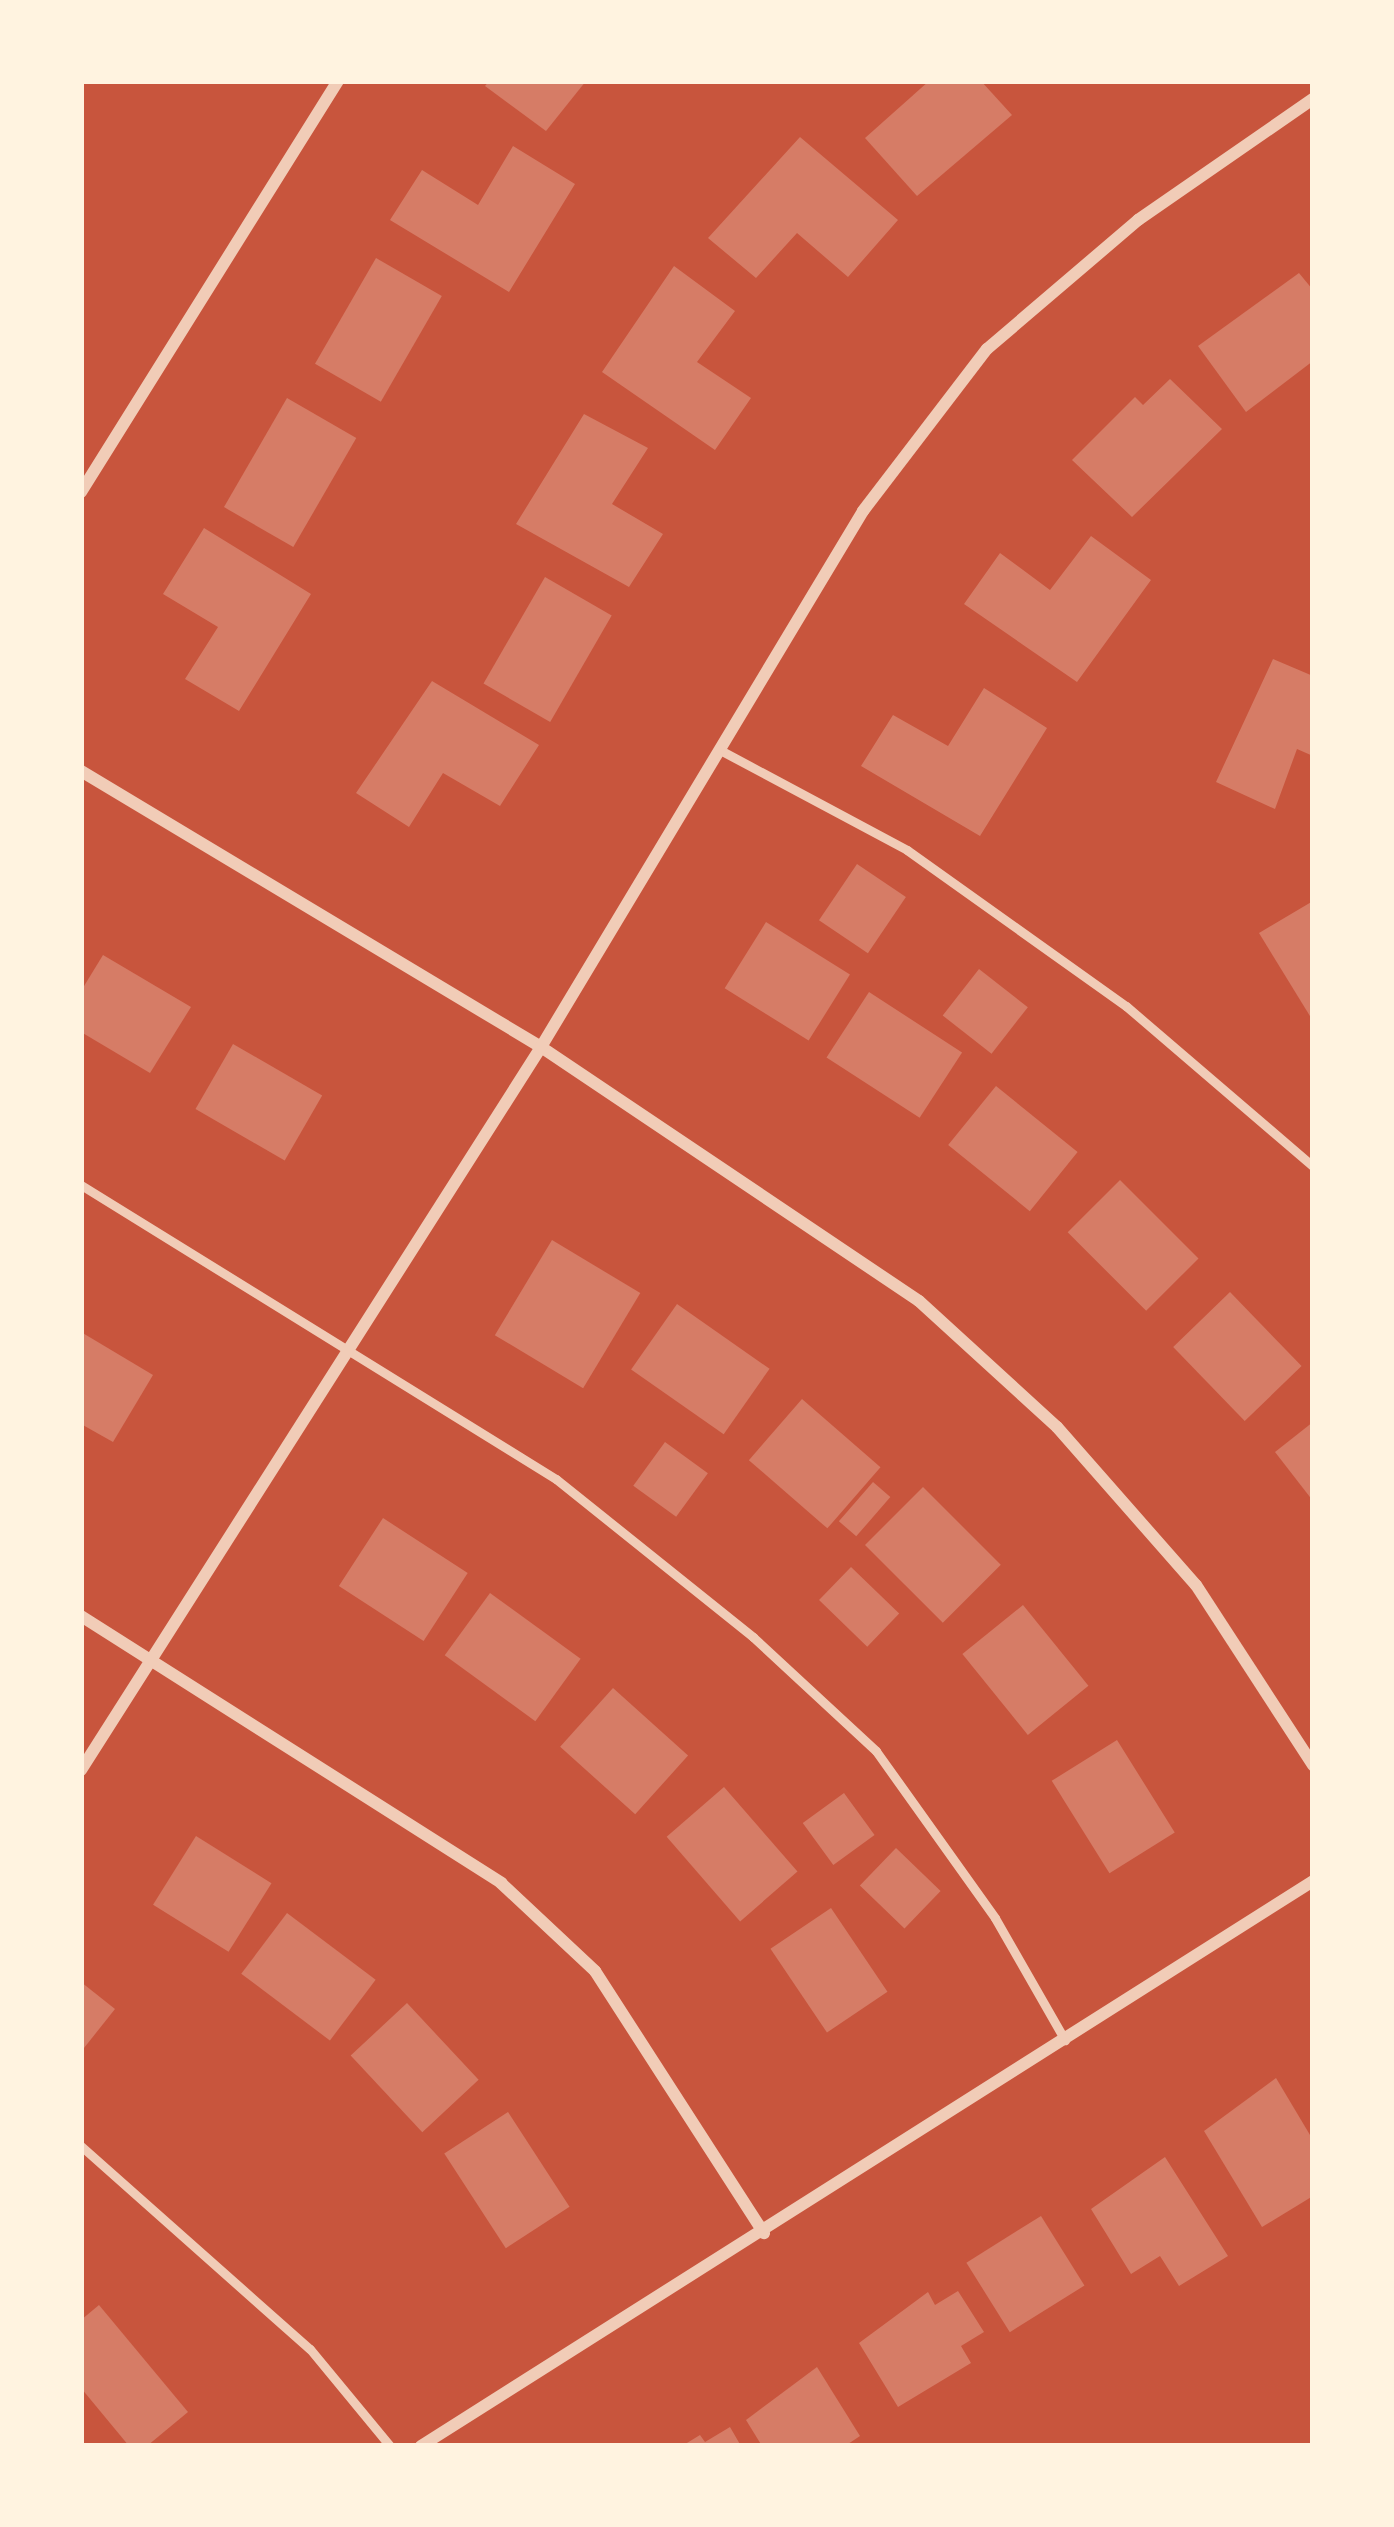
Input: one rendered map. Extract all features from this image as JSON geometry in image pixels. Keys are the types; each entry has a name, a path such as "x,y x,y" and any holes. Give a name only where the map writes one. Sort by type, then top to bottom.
{"street":[{"path":"81,492 338,81"},
{"path":"81,1770 541,1047 863,511 987,349 1138,220 1313,99"},
{"path":"81,771 541,1047 919,1301 1040,1411 1196,1585 1313,1765"},
{"path":"81,1616 501,1883 595,1971 764,2233"},
{"path":"421,2446 1313,1881"}],"lane":[{"path":"719,750 907,850 1126,1006 1313,1166"},
{"path":"81,1185 556,1479 753,1637 876,1751 995,1918 1065,2041"},
{"path":"81,2146 310,2349 390,2446"}],"building":[{"path":"489,81 586,81 546,131 485,86"},
{"path":"929,81 981,81 1012,115 917,196 865,138"},
{"path":"800,137 898,220 848,277 797,233 756,278 708,238"},
{"path":"513,146 575,184 509,292 390,220 422,170 478,205"},
{"path":"376,258 442,296 381,402 315,364"},
{"path":"674,266 735,311 697,362 751,398 715,450 602,372"},
{"path":"1299,273 1313,290 1313,361 1246,412 1198,346"},
{"path":"1170,379 1222,429 1132,517 1072,460 1135,397 1143,405"},
{"path":"287,398 356,438 293,547 224,507"},
{"path":"584,414 648,448 612,504 663,534 629,587 516,524"},
{"path":"204,528 311,594 239,711 185,679 218,627 163,594"},
{"path":"1091,536 1151,580 1077,682 964,604 1000,553 1050,590"},
{"path":"545,577 612,616 550,722 484,684"},
{"path":"1273,659 1313,676 1313,756 1297,749 1275,809 1216,782"},
{"path":"432,681 539,745 500,806 443,773 409,827 356,793"},
{"path":"984,688 1047,728 980,836 861,766 893,715 948,746"},
{"path":"857,864 906,897 868,953 819,920"},
{"path":"1313,901 1313,1021 1259,933"},
{"path":"766,922 850,974 809,1041 725,988"},
{"path":"103,955 191,1007 150,1073 81,1032 81,991"},
{"path":"979,969 1028,1007 992,1054 943,1015"},
{"path":"869,992 962,1052 920,1118 827,1057"},
{"path":"233,1044 322,1096 285,1160 196,1109"},
{"path":"996,1086 1078,1152 1030,1211 948,1145"},
{"path":"1120,1180 1198,1258 1146,1311 1068,1232"},
{"path":"552,1240 640,1293 583,1388 495,1335"},
{"path":"1230,1292 1302,1366 1245,1421 1173,1347"},
{"path":"677,1304 770,1369 724,1434 631,1370"},
{"path":"81,1332 153,1375 113,1442 81,1424"},
{"path":"802,1399 880,1467 827,1528 749,1460"},
{"path":"1313,1422 1313,1501 1275,1452"},
{"path":"665,1442 708,1473 676,1517 633,1486"},
{"path":"873,1482 890,1497 856,1536 839,1521"},
{"path":"923,1487 1001,1565 943,1623 865,1545"},
{"path":"383,1518 468,1573 424,1641 339,1586"},
{"path":"851,1567 899,1614 867,1647 819,1600"},
{"path":"490,1593 581,1659 535,1721 445,1655"},
{"path":"1023,1605 1088,1686 1028,1735 962,1654"},
{"path":"613,1688 688,1756 635,1814 560,1747"},
{"path":"1117,1740 1175,1832 1109,1873 1052,1781"},
{"path":"724,1787 797,1872 740,1921 667,1837"},
{"path":"844,1793 875,1835 833,1865 803,1823"},
{"path":"196,1836 271,1883 229,1952 153,1905"},
{"path":"896,1848 941,1891 904,1928 860,1885"},
{"path":"831,1908 887,1992 827,2033 770,1949"},
{"path":"287,1913 376,1980 330,2040 241,1974"},
{"path":"81,1982 115,2009 84,2048 81,2045"},
{"path":"407,2003 479,2080 422,2132 351,2056"},
{"path":"1276,2078 1313,2140 1313,2196 1262,2227 1204,2131"},
{"path":"508,2112 570,2207 506,2248 444,2153"},
{"path":"1165,2157 1228,2256 1179,2286 1160,2256 1131,2274 1091,2209"},
{"path":"1041,2216 1084,2286 1010,2332 966,2263"},
{"path":"958,2291 984,2332 961,2346 971,2363 898,2407 859,2343 928,2292 935,2305"},
{"path":"99,2305 188,2412 147,2446 129,2446 81,2388 81,2320"},
{"path":"817,2367 860,2436 845,2446 762,2446 746,2420"},
{"path":"730,2427 741,2446 682,2446 700,2435 705,2442"}]}
